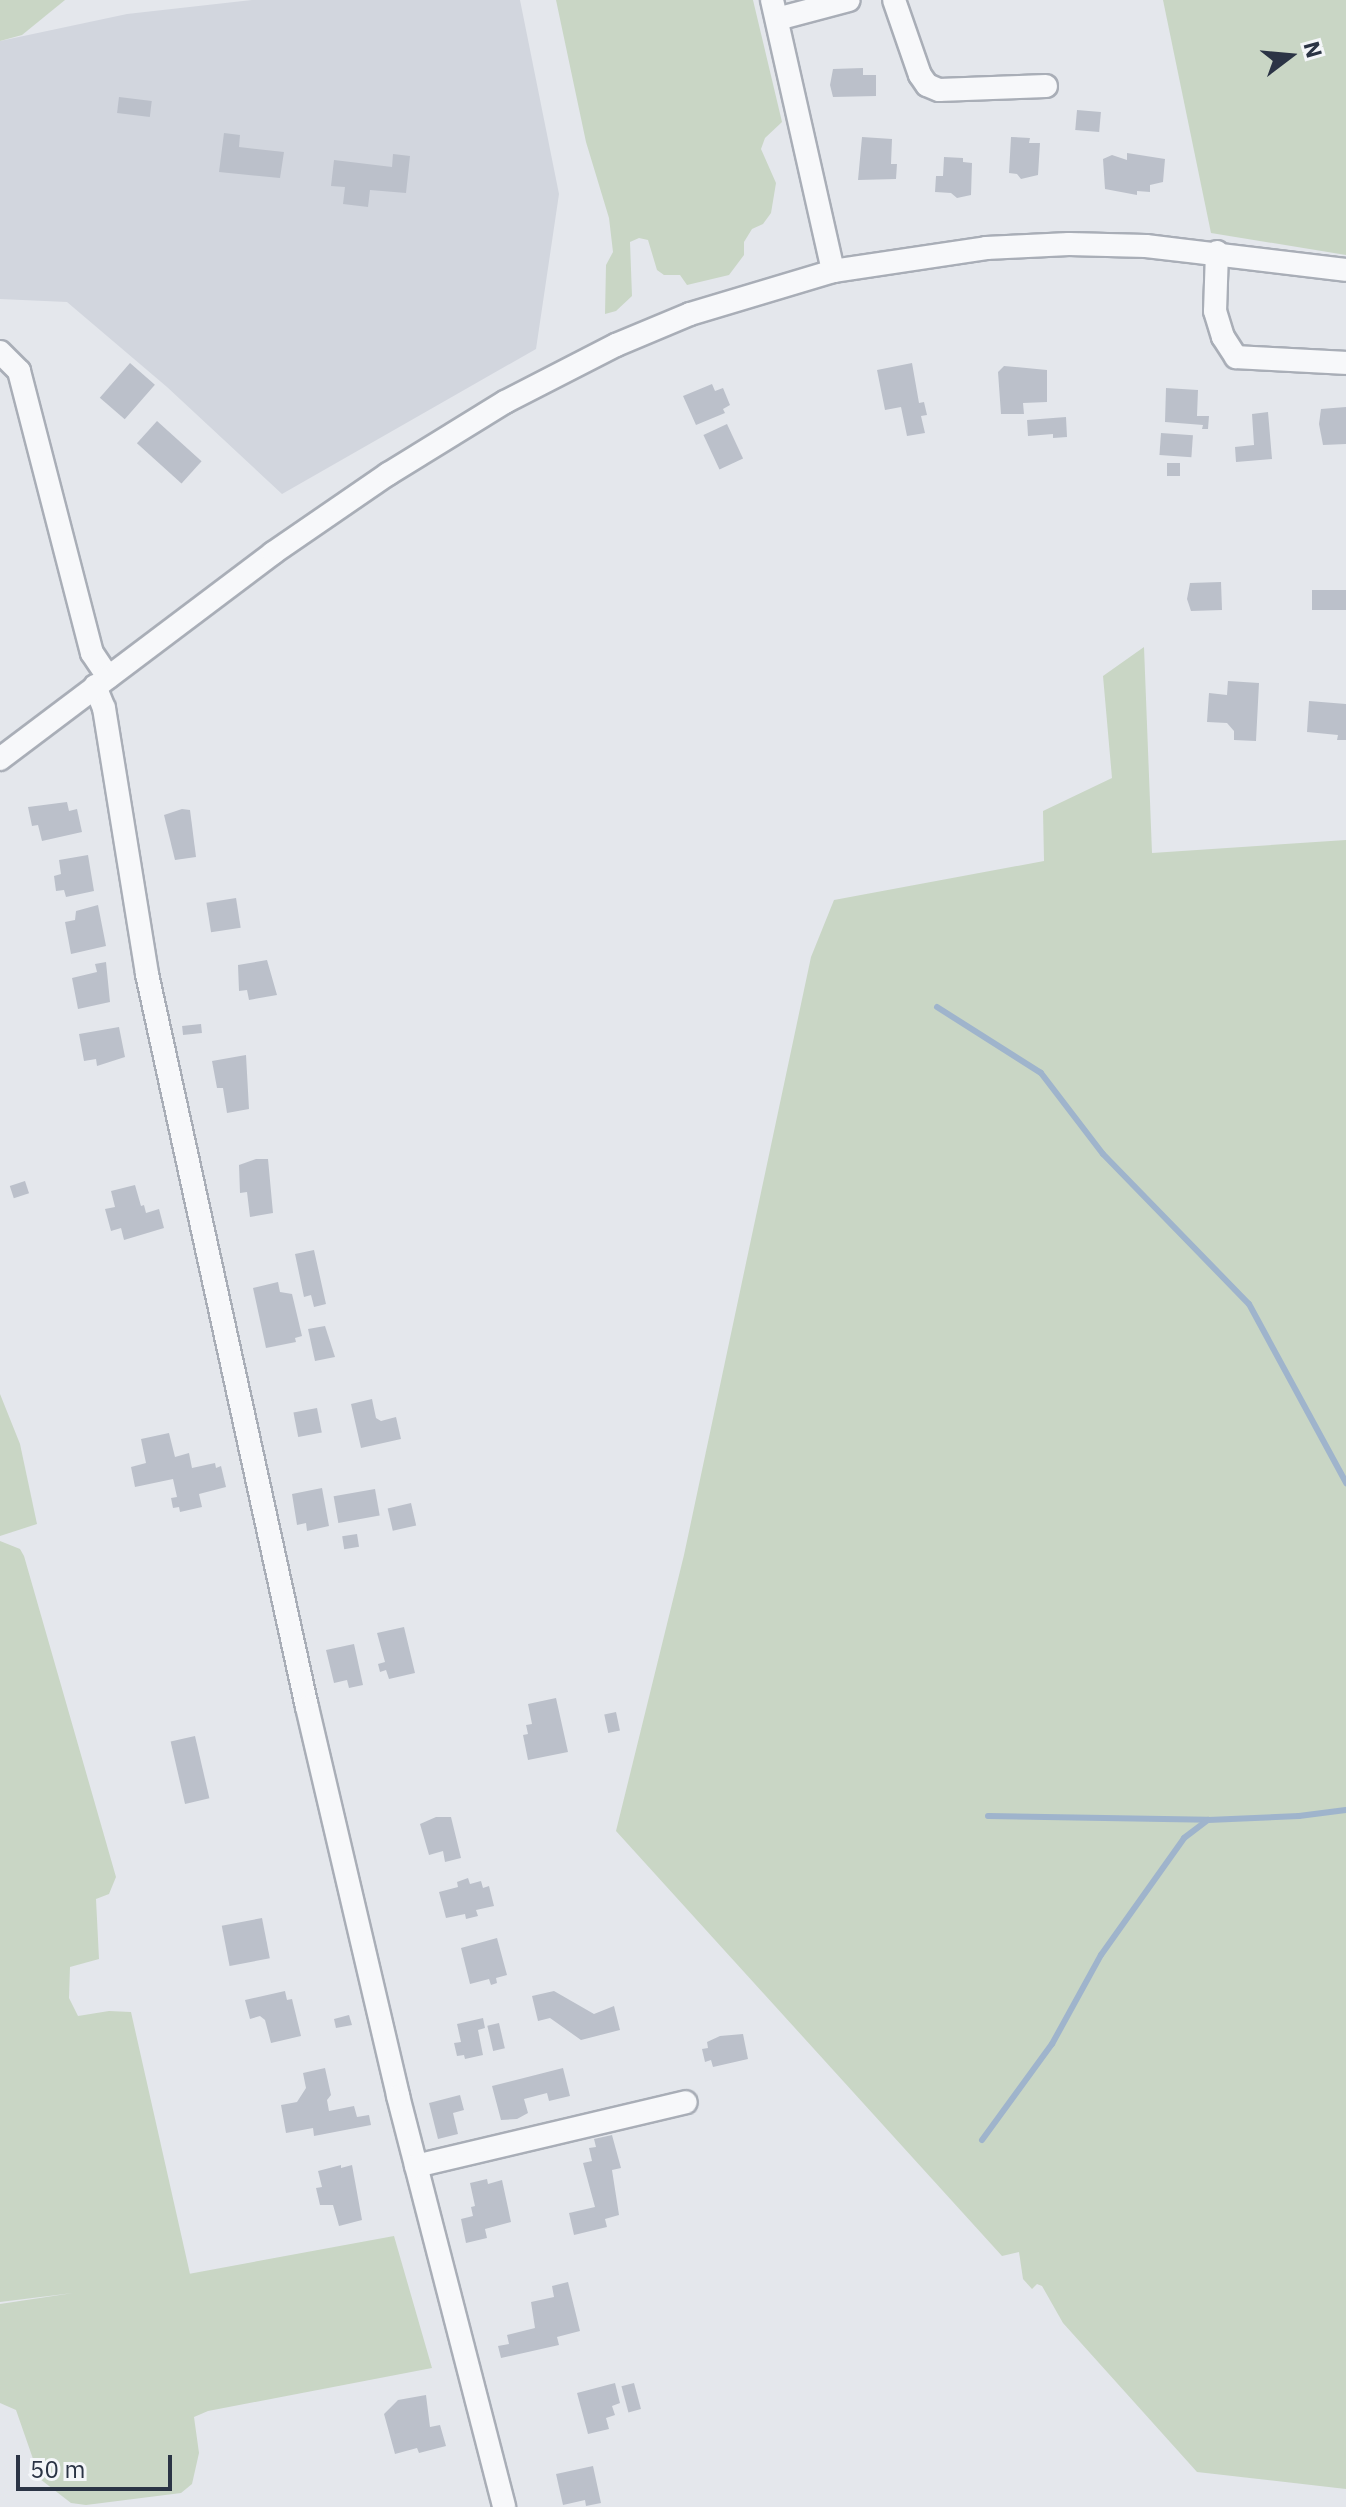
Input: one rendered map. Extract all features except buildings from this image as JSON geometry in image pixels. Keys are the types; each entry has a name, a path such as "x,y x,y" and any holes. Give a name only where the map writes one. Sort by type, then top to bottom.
{"street":[{"path":"833,271 774,10 849,0"},
{"path":"894,0 920,75 927,85 939,90 1046,86"},
{"path":"0,759 273,553 400,466 505,402 616,345 690,314 833,271 911,257 1023,245 1146,246 1217,252 1346,270"},
{"path":"1217,252 1215,311 1223,337 1236,357 1346,363"},
{"path":"0,352 19,371 101,682 147,974 307,1707 416,2166 504,2507"},
{"path":"416,2166 686,2102"}],"shaded area":[{"path":"252,0 520,0 559,194 536,349 282,494 167,387 67,302 0,299 0,41 127,14"}],"green space":[{"path":"0,0 65,0 22,35 0,41"},
{"path":"556,0 753,0 782,122 765,138 761,149 776,183 771,213 763,224 752,229 744,242 744,255 729,275 687,285 680,275 664,275 657,270 648,240 639,238 630,242 632,296 616,311 605,314 606,265 613,252 609,218 586,142"},
{"path":"1163,0 1346,0 1346,255 1211,233"},
{"path":"1144,647 1152,853 1346,840 1346,2489 1197,2472 1063,2323 1042,2286 1037,2284 1032,2289 1023,2279 1019,2252 1002,2256 616,1831 684,1555 811,957 834,900 1044,861 1043,811 1112,778 1103,676"},
{"path":"0,1394 20,1444 37,1524 0,1536"},
{"path":"0,1541 20,1549 24,1556 116,1877 109,1894 96,1899 99,1959 70,1967 69,1998 78,2016 109,2011 131,2012 190,2274 394,2236 432,2368 208,2411 194,2417 199,2453 192,2484 181,2493 86,2505 71,2503 40,2479 16,2410 0,2403 0,2304 73,2293 0,2302"}],"waterway":[{"path":"937,1007 1041,1073 1103,1154 1249,1304 1346,1483"},
{"path":"988,1816 1208,1820 1299,1816 1346,1810"},
{"path":"982,2140 1052,2044 1101,1955 1184,1838 1208,1820"}]}
